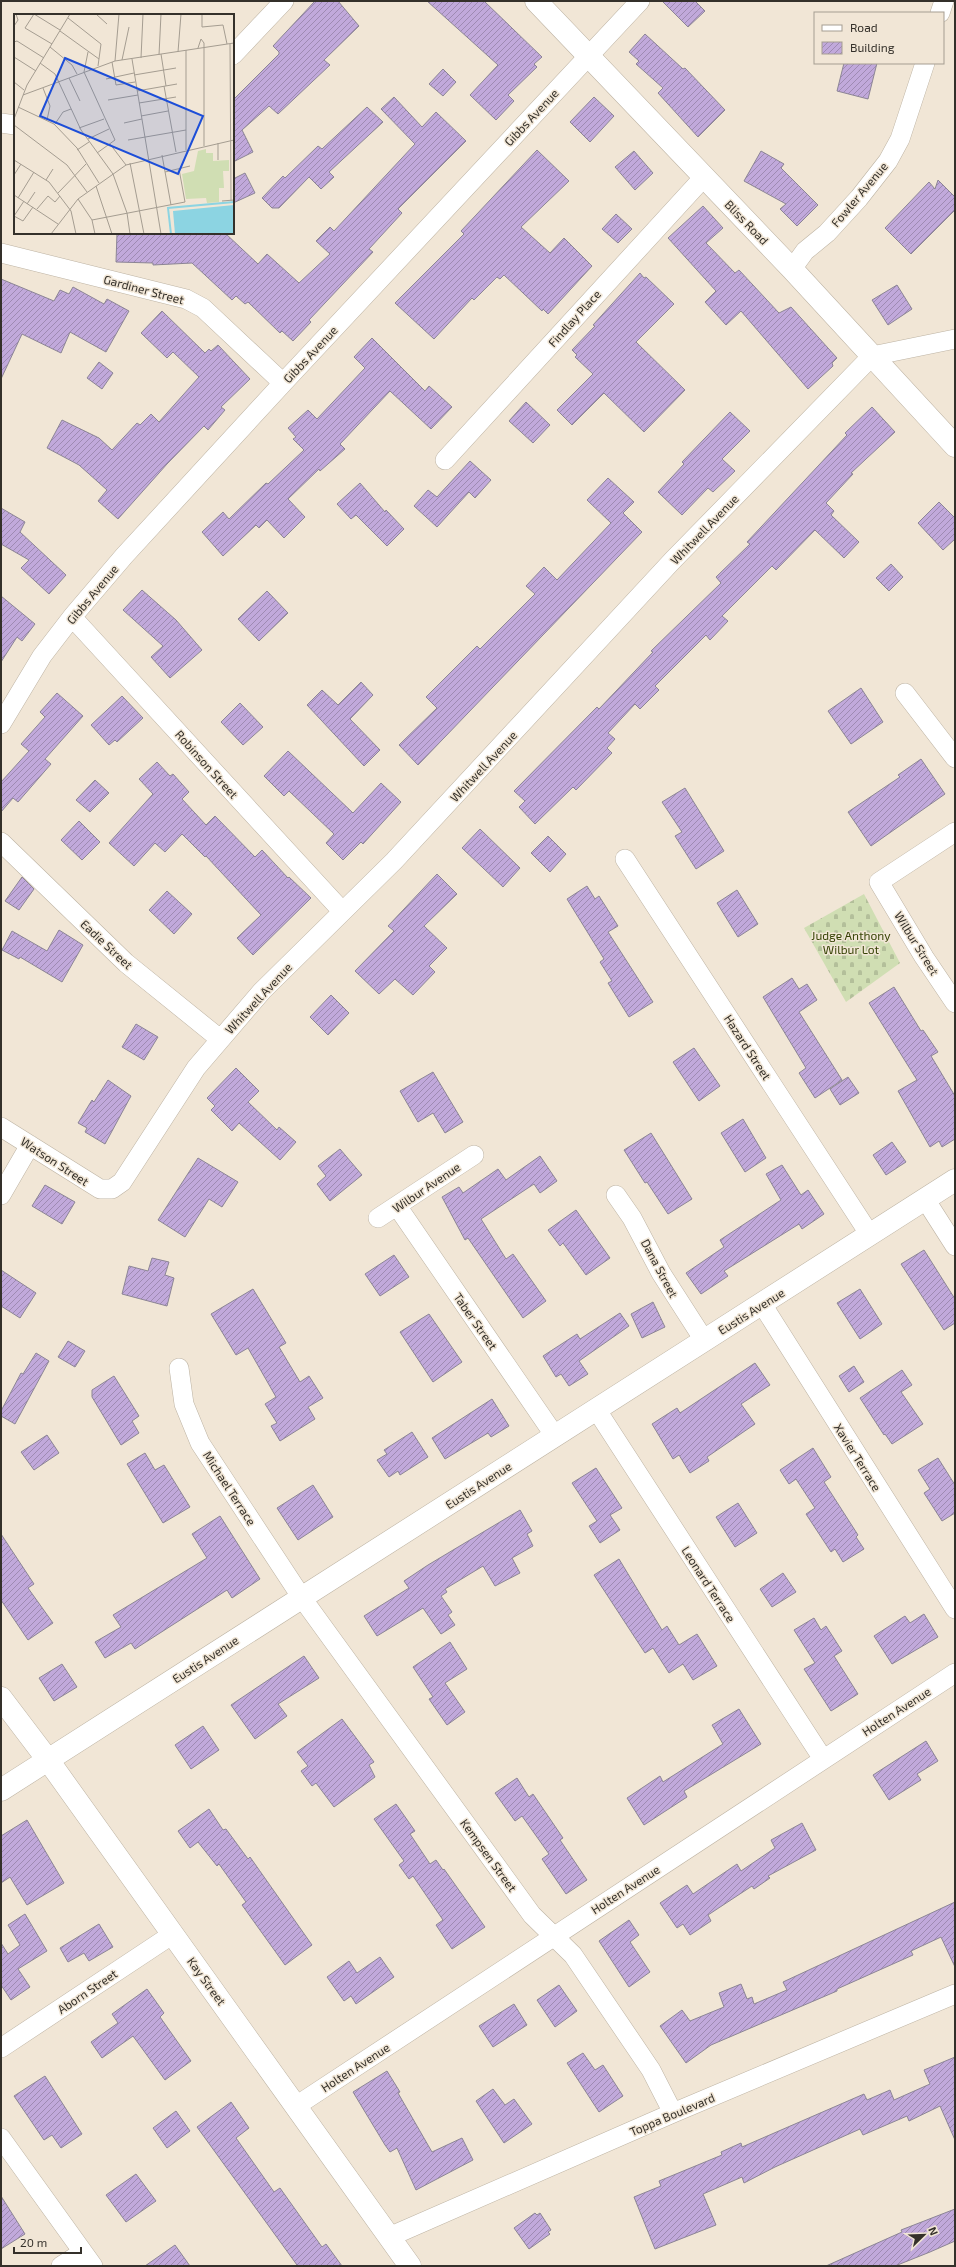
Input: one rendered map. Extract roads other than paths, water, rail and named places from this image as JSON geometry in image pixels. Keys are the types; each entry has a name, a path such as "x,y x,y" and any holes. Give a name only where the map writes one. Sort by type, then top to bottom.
{"street":[{"path":"234,54 284,1"},
{"name":"Bliss Road","path":"536,1 792,269 955,446"},
{"name":"Gibbs Avenue","path":"1,724 42,656 72,617 130,550 588,54 640,1"},
{"path":"940,12 944,1"},
{"name":"Fowler Avenue","path":"792,269 805,251 827,232 859,198 888,161 900,139 925,64"},
{"path":"1,123 14,125"},
{"name":"Findlay Place","path":"445,460 704,177"},
{"name":"Gardiner Street","path":"1,253 192,302 203,308 283,383"},
{"path":"872,356 955,339"},
{"name":"Whitwell Avenue","path":"112,1189 122,1182 187,1081 220,1039 262,991 394,861 672,561 872,356"},
{"name":"Robinson Street","path":"72,617 342,911"},
{"path":"905,693 955,758"},
{"name":"Wilbur Street","path":"955,832 879,882 924,957 955,1003"},
{"name":"Eadie Street","path":"1,842 126,964 220,1039"},
{"name":"Hazard Street","path":"625,859 870,1235"},
{"name":"Watson Street","path":"1,1127 90,1184 100,1189 112,1189"},
{"path":"1,1195 30,1145"},
{"name":"Wilbur Avenue","path":"378,1218 474,1155"},
{"name":"Eustis Avenue","path":"1,1790 955,1180"},
{"name":"Dana Street","path":"616,1195 632,1218 661,1273 704,1340"},
{"path":"926,1199 955,1246"},
{"name":"Taber Street","path":"397,1206 555,1436"},
{"name":"Xavier Terrace","path":"762,1304 955,1609"},
{"name":"Michael Terrace","path":"179,1368 184,1404 200,1443 302,1598"},
{"name":"Leonard Terrace","path":"596,1410 823,1759"},
{"name":"Kempsen Street","path":"302,1598 532,1915 573,1955 651,2070 673,2114"},
{"name":"Holten Avenue","path":"296,2106 955,1673"},
{"name":"Kay Street","path":"1,1698 48,1760 410,2266"},
{"name":"Aborn Street","path":"1,2048 173,1934"},
{"name":"Toppa Boulevard","path":"389,2237 955,1994"},
{"path":"1,2138 88,2259 61,2266"}],"park label":[{"name":"Judge Anthony Wilbur Lot","path":"851,942"}]}
